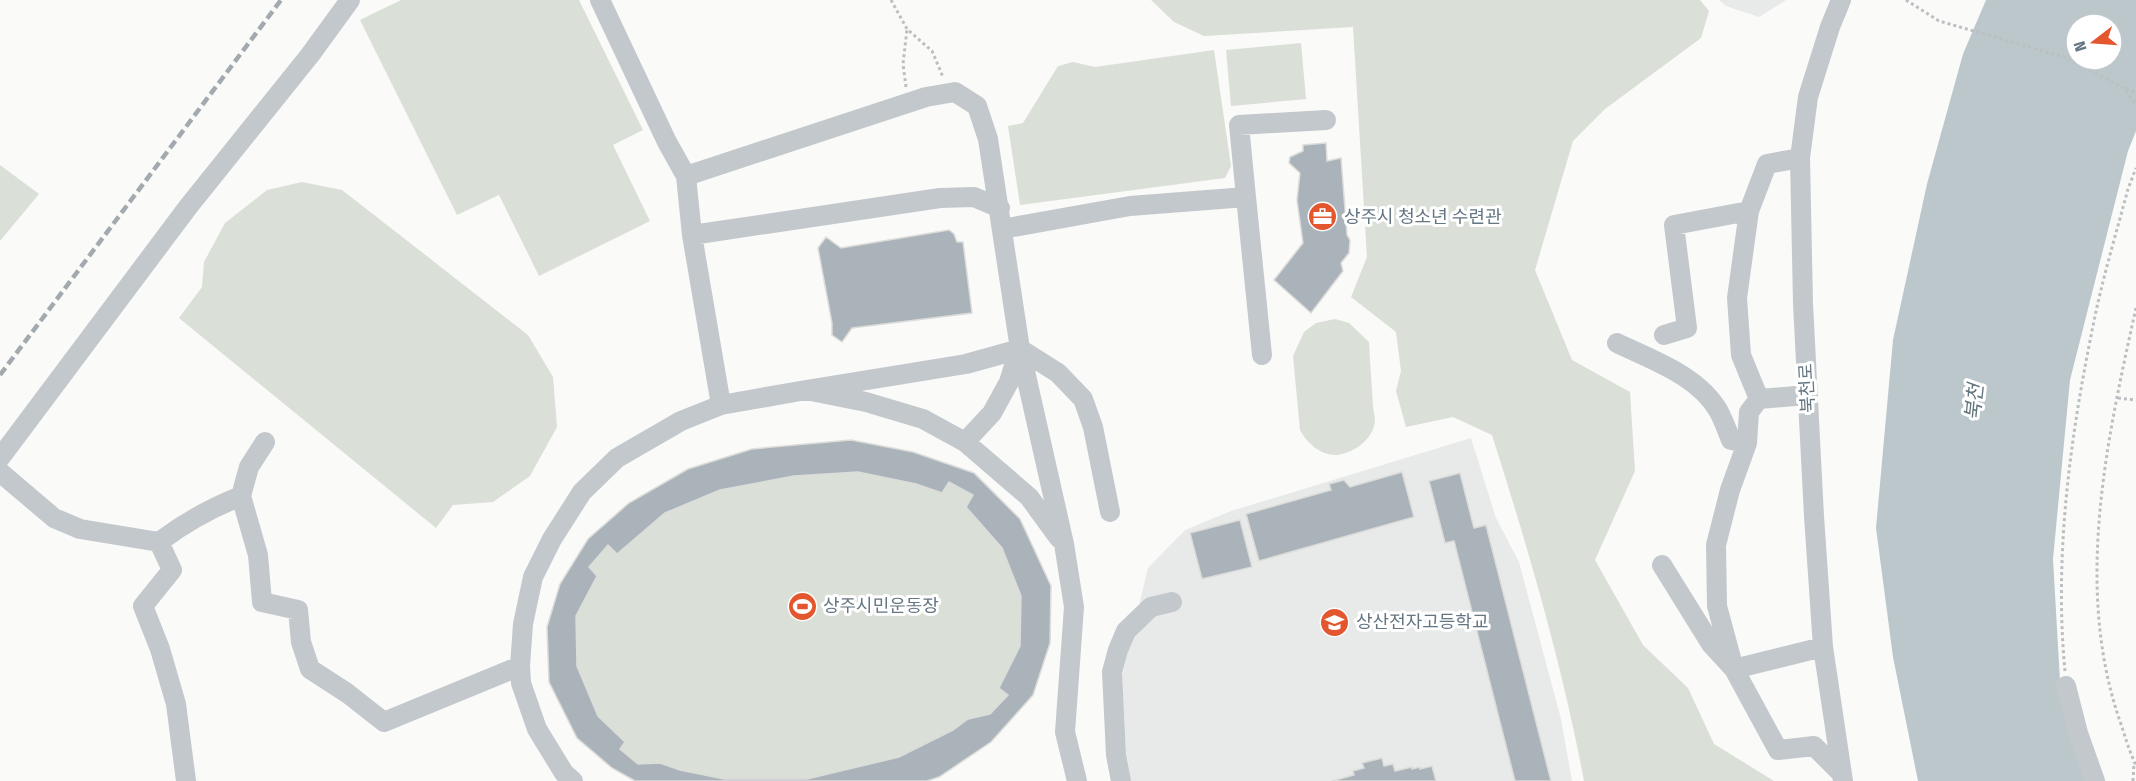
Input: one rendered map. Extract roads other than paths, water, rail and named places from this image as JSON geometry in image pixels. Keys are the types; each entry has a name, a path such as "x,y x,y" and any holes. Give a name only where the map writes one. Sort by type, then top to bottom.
{"street":[{"path":"0,458 182,216 310,55 350,0"},
{"path":"600,0 667,142 686,176 692,235 721,405"},
{"name":"북천로","path":"1840,0 1809,97 1800,158 1807,395 1823,647 1842,777"},
{"path":"686,176 926,97 955,92 977,106 988,139 1020,349 1064,544 1074,607 1065,732 1077,781"},
{"path":"1262,355 1239,125 1326,120"},
{"path":"1759,399 1741,355 1737,298 1749,211 1767,164 1800,158"},
{"path":"692,235 940,198 974,197 1000,208"},
{"path":"1002,229 1130,206 1246,197"},
{"path":"1664,335 1688,328 1674,225 1749,211"},
{"path":"1617,343 1696,384 1718,409 1731,440 1747,444"},
{"path":"965,442 992,413 1009,382 1020,349"},
{"path":"573,781 564,773 537,729 521,684 523,624 533,577 552,539 582,492 617,458 681,421 721,405 966,364 1020,349 1058,373 1083,399 1093,427 1110,512"},
{"path":"806,390 866,402 923,419 965,442 1029,497 1064,544"},
{"path":"1807,395 1759,399 1749,411 1747,444 1730,490 1716,545 1717,606 1734,669 1778,750 1814,746 1842,777"},
{"path":"265,442 249,467 241,496 258,555 262,602 298,610 301,642 310,669 384,722 520,666"},
{"path":"0,472 54,518 80,529 159,542 218,505 241,496"},
{"path":"159,542 172,570 143,606 177,704 186,781"},
{"path":"1662,564 1711,644 1734,669"},
{"path":"1121,781 1116,754 1112,672 1118,650 1126,631 1151,608 1172,602"},
{"path":"1734,669 1823,647"},
{"path":"2066,686 2078,733 2095,781"}],"water":[{"name":"북천","path":"1986,0 2136,0 2136,131 2128,151 2070,380 2053,559 2060,681 2085,781 1918,781 1893,657 1876,528 1893,340 1927,184 1963,54"}],"railway":[{"path":"0,375 281,0"}],"place":[{"name":"상주시 청소년 수련관","path":"1323,217"},
{"name":"상주시민운동장","path":"802,606"},
{"name":"상산전자고등학교","path":"1335,622"}]}
